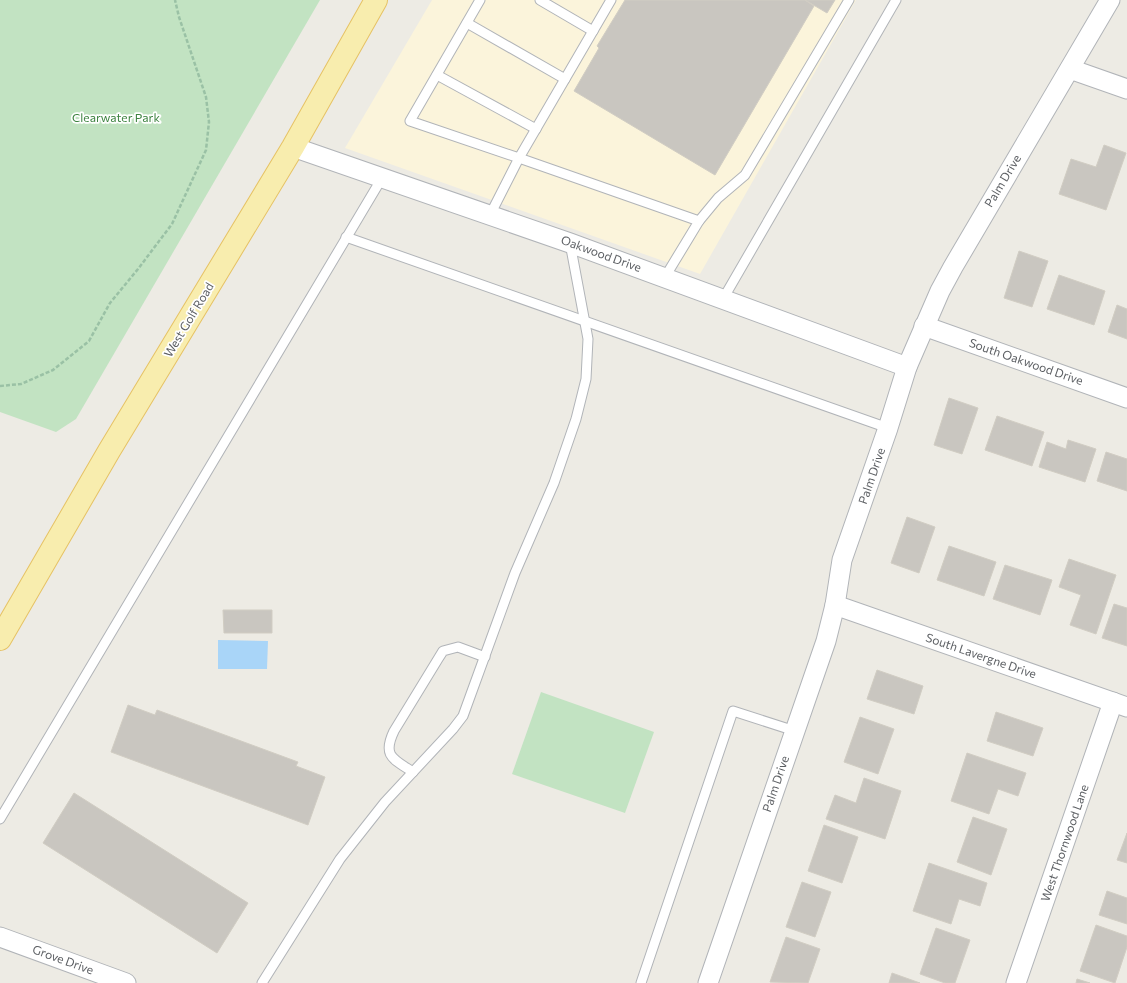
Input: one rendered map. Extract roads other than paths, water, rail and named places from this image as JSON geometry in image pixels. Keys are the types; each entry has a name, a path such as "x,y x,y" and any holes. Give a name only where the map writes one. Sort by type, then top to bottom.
{"main road":[{"name":"West Golf Road","path":"0,639 109,451 293,147 376,0"}],"street":[{"name":"Palm Drive","path":"708,983 826,641 835,605 842,560 908,367 924,326 952,267 1110,0"},
{"path":"1070,68 1127,89"},
{"name":"Oakwood Drive","path":"293,147 570,243 908,367"},
{"name":"South Oakwood Drive","path":"924,326 1127,398"},
{"name":"South Lavergne Drive","path":"835,605 1120,705"},
{"name":"West Thornwood Lane","path":"1016,983 1120,705"},
{"name":"Grove Drive","path":"0,937 126,983"}],"lane":[{"path":"480,0 410,121 699,221"},
{"path":"540,0 593,31"},
{"path":"490,215 536,129 611,0"},
{"path":"665,278 699,221 718,198 745,175 849,0"},
{"path":"723,299 896,0"},
{"path":"467,23 565,79"},
{"path":"437,75 536,129"},
{"path":"0,819 382,178"},
{"path":"346,237 888,428"},
{"path":"262,983 340,859 385,802 453,729 463,716 515,573 554,483 576,420 586,379 588,339 570,243"},
{"path":"413,772 393,758 389,751 389,742 398,724 443,651 458,647 485,657"},
{"path":"641,983 734,711 795,731"}],"water":[{"path":"218,640 268,641 267,669 218,669"}],"park label":[{"name":"Clearwater Park","path":"116,118"}]}
